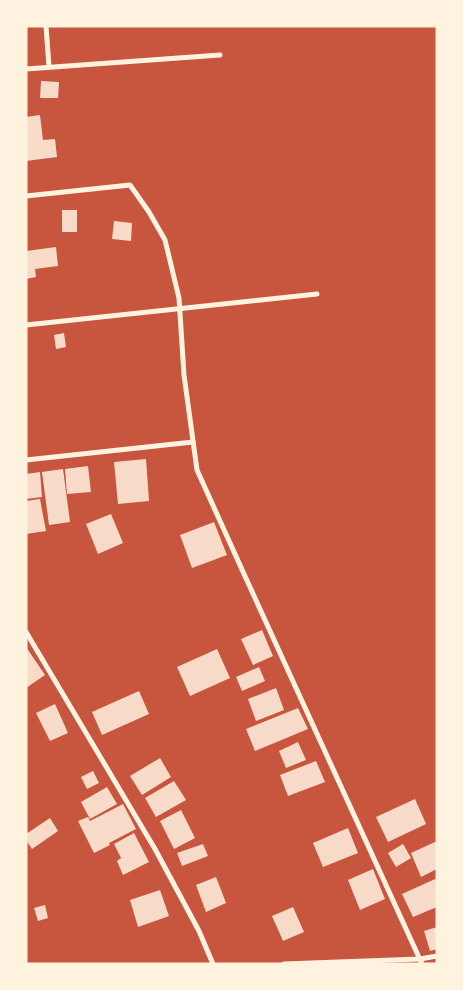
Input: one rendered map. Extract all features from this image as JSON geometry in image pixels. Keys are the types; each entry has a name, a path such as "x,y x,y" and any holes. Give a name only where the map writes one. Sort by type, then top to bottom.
{"street":[{"path":"46,26 49,68"},
{"path":"26,69 220,55"},
{"path":"26,196 130,185 149,212 164,240 179,298 184,376 197,470 421,961"},
{"path":"26,325 316,294"},
{"path":"26,460 193,442"},
{"path":"26,632 155,849 199,932 213,964"},
{"path":"284,964 421,961 437,956"}],"building":[{"path":"41,81 59,82 58,98 40,98"},
{"path":"40,115 43,140 55,139 57,157 26,161 26,117"},
{"path":"62,210 77,210 77,232 62,232"},
{"path":"114,221 132,223 131,241 112,239"},
{"path":"56,247 58,266 35,269 36,277 26,279 26,251"},
{"path":"64,333 66,347 56,349 54,335"},
{"path":"146,459 149,501 118,504 114,462"},
{"path":"88,466 91,492 67,494 65,469"},
{"path":"63,469 70,522 49,525 42,472"},
{"path":"40,472 42,497 26,499 26,474"},
{"path":"40,499 46,531 26,534 26,501"},
{"path":"111,514 123,543 98,554 86,524"},
{"path":"214,522 227,555 192,568 180,535"},
{"path":"262,630 273,656 253,665 241,639"},
{"path":"26,647 45,675 26,688"},
{"path":"217,649 230,678 190,696 177,667"},
{"path":"259,667 265,681 242,691 236,677"},
{"path":"276,688 284,710 256,721 248,699"},
{"path":"139,691 149,714 102,735 92,712"},
{"path":"55,704 68,733 50,741 36,713"},
{"path":"298,708 308,729 255,751 246,729"},
{"path":"298,742 306,760 286,768 279,751"},
{"path":"160,758 171,777 142,795 130,776"},
{"path":"316,761 325,782 288,796 280,775"},
{"path":"93,771 99,783 87,789 81,777"},
{"path":"174,781 186,800 156,817 145,798"},
{"path":"107,787 117,804 90,819 81,802"},
{"path":"415,799 426,824 388,842 376,817"},
{"path":"123,804 136,829 94,853 78,821 88,817 90,821"},
{"path":"181,810 195,838 174,849 160,821"},
{"path":"50,818 58,831 32,849 26,840 26,834"},
{"path":"348,828 358,853 323,867 313,843"},
{"path":"134,833 149,862 123,875 117,861 121,858 114,844"},
{"path":"437,841 437,869 421,877 411,853"},
{"path":"203,844 208,856 182,866 177,853"},
{"path":"403,844 411,858 396,867 388,853"},
{"path":"373,869 385,899 360,910 348,880"},
{"path":"216,877 226,903 206,912 196,885"},
{"path":"435,879 437,883 437,907 413,917 402,894"},
{"path":"160,890 169,916 138,927 130,900"},
{"path":"45,905 48,918 38,921 34,908"},
{"path":"293,907 304,932 283,941 272,916"},
{"path":"437,927 437,949 430,951 424,931"}]}
